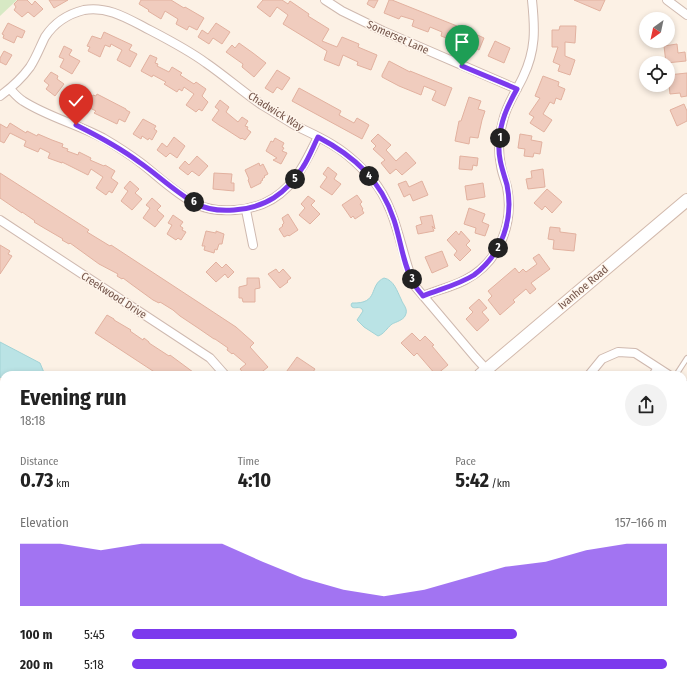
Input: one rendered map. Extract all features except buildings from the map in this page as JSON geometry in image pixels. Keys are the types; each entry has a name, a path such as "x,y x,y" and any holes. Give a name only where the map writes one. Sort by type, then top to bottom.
{"main road":[{"name":"Ivanhoe Road","path":"484,371 687,200"}],"street":[{"name":"Somerset Lane","path":"325,0 342,11 383,31 517,89"},
{"path":"423,296 436,290 454,285 474,274 488,262 504,237 508,219 509,204 507,186 501,166 499,144 502,121 507,107 529,64 534,43 532,0"},
{"path":"667,0 687,15"},
{"name":"Chadwick Way","path":"0,96 10,89 30,66 50,29 72,14 90,9 102,9 120,15 171,41 207,63 260,104 336,147 358,164 380,189 388,206 394,220 408,270 414,285 474,357 482,371"},
{"path":"10,89 22,100 42,112 76,125 102,138 140,162 181,195 205,208 217,210 246,210 272,200 284,191 304,166 318,137"},
{"path":"246,210 253,245"},
{"name":"Creekwood Drive","path":"0,220 210,358 221,371"},
{"path":"592,371 602,359 618,352 635,353 662,371"}],"lane":[{"path":"679,371 687,358"},
{"path":"654,371 656,367"}],"green space":[{"path":"0,0 17,0 0,16"}],"water":[{"path":"384,278 395,286 405,307 406,314 403,319 392,324 378,336 364,327 357,320 363,311 362,309 353,308 351,305 352,303 367,300 379,281"},
{"path":"0,342 40,363 43,371 0,371"}],"route":[{"path":"76,125 102,138 140,162 181,195 197,204 205,208 229,211 246,210 256,207 272,200 284,191 304,166 318,137 336,147 358,164 380,189 394,220 408,270 414,285 423,296 466,279 488,262 504,237 508,219 509,204 507,186 501,166 499,144 502,121 507,107 517,89 462,66"}]}
